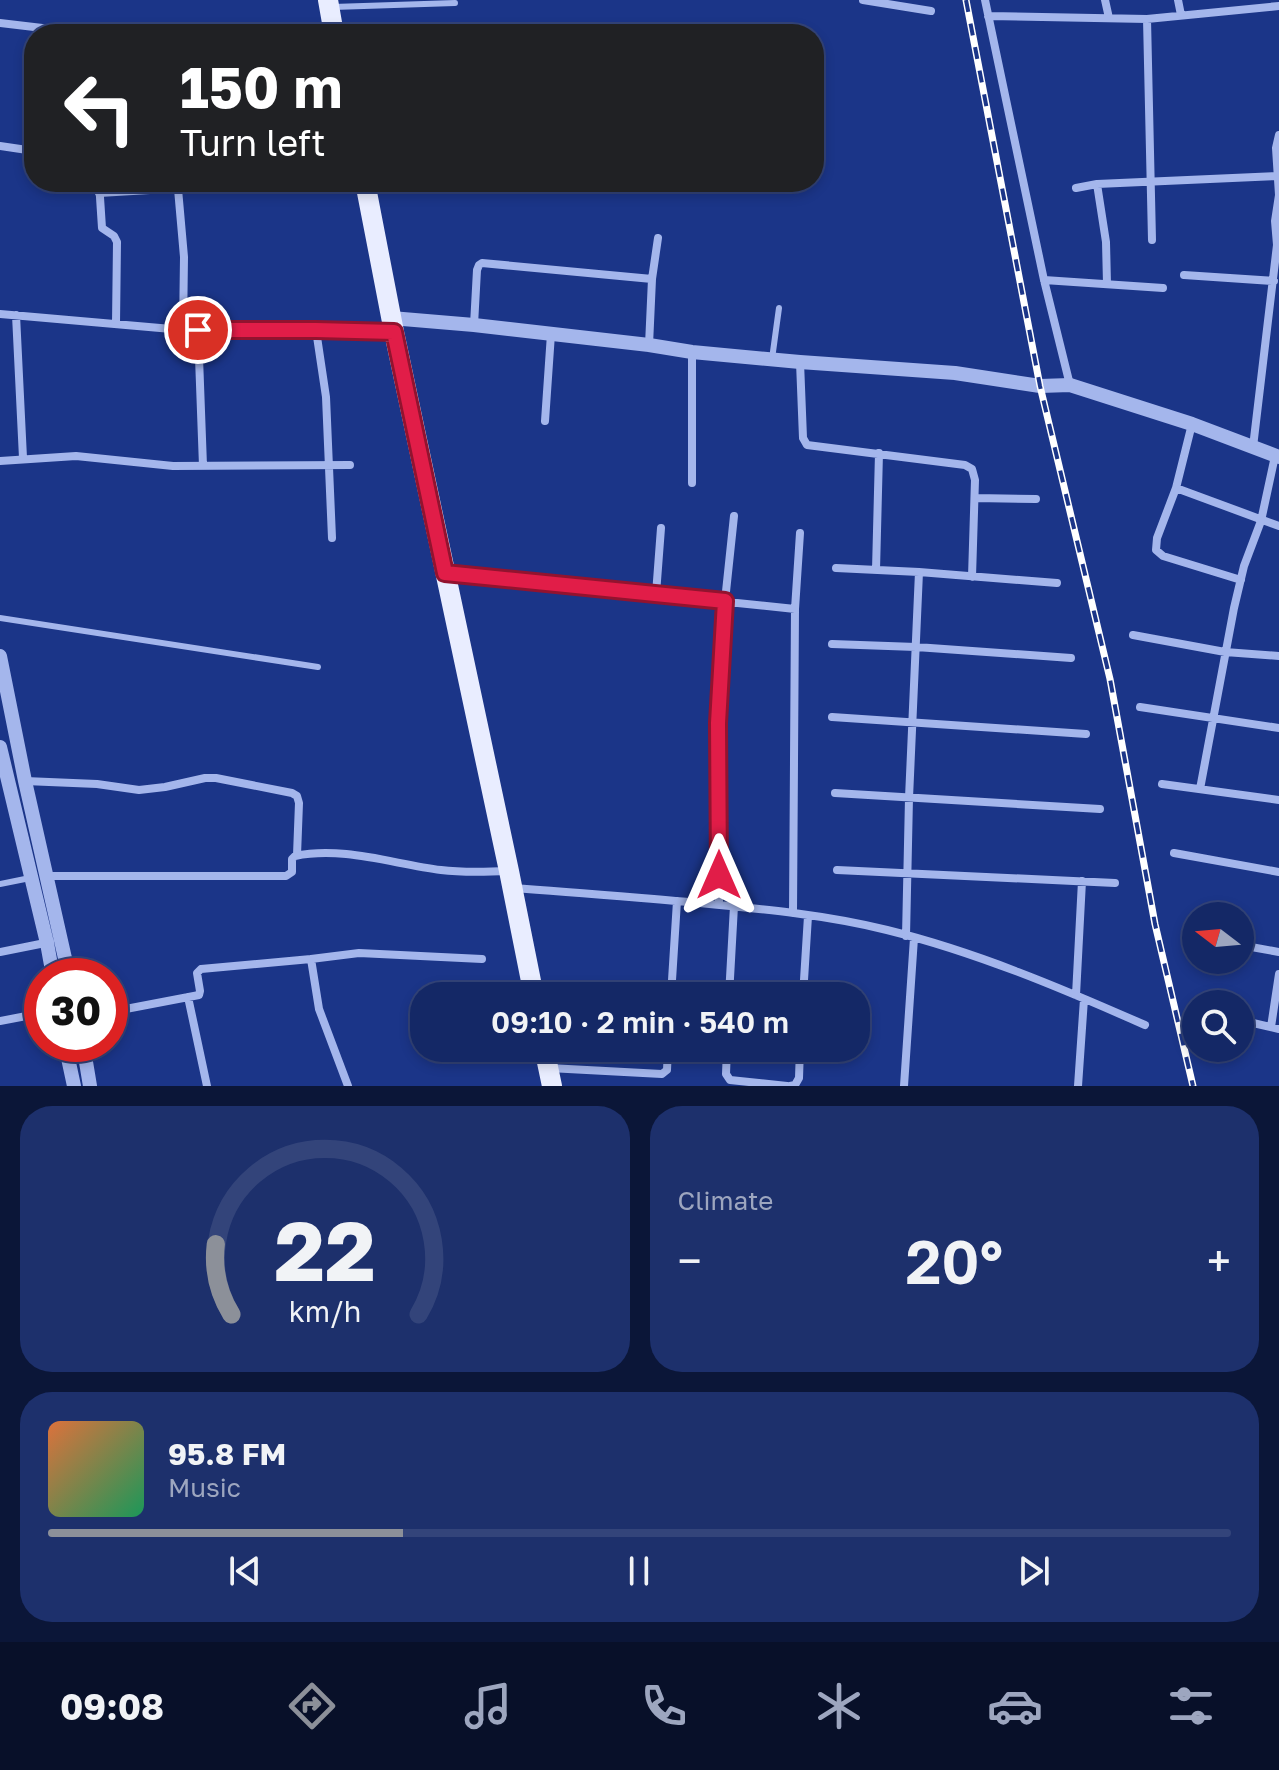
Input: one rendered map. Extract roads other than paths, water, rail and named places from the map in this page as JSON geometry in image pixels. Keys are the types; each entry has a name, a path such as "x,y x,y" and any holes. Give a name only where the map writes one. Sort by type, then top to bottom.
{"main road":[{"path":"328,4 332,24"},
{"path":"367,192 531,982"}],"street":[{"path":"863,0 931,11"},
{"path":"985,0 1044,280 1070,385"},
{"path":"1105,0 1109,18"},
{"path":"1178,0 1181,15"},
{"path":"988,16 1147,19 1250,4 1279,6"},
{"path":"1147,19 1152,240"},
{"path":"0,23 24,26"},
{"path":"1253,447 1277,245 1275,221 1279,195 1276,148 1279,135"},
{"path":"0,146 24,150"},
{"path":"1076,188 1097,184 1278,176"},
{"path":"1097,184 1106,242 1107,284"},
{"path":"116,324 117,242 102,228 99,193 119,192"},
{"path":"178,192 184,257 183,330"},
{"path":"649,345 652,279 658,238"},
{"path":"474,325 480,264 652,279"},
{"path":"1184,275 1274,281"},
{"path":"1044,280 1163,288"},
{"path":"0,314 183,330 474,325 692,352 955,373 1040,386 1070,385 1253,447 1277,457 1261,521 1241,580 1200,789"},
{"path":"16,315 23,458"},
{"path":"198,330 203,466"},
{"path":"316,330 326,397 332,538"},
{"path":"545,421 551,334"},
{"path":"692,352 692,483"},
{"path":"800,362 803,438 807,445 970,466 975,475 972,577"},
{"path":"1192,424 1156,550 1241,580"},
{"path":"876,570 879,453"},
{"path":"0,461 76,456 132,463 203,466 350,465"},
{"path":"1176,488 1279,526"},
{"path":"975,498 1036,499"},
{"path":"719,905 718,723 725,601 734,516"},
{"path":"656,594 661,528"},
{"path":"793,913 795,609 800,533"},
{"path":"836,568 1057,583"},
{"path":"904,1086 910,937 907,872 909,798 919,572"},
{"path":"445,573 795,609"},
{"path":"1133,635 1225,652 1279,656"},
{"path":"832,644 1071,658"},
{"path":"0,656 48,876 54,958"},
{"path":"1140,707 1279,728"},
{"path":"832,717 1086,734"},
{"path":"0,747 30,878 61,958"},
{"path":"25,781 97,784 139,790 216,778 292,793 299,803 297,855"},
{"path":"1162,784 1279,800"},
{"path":"835,793 1100,809"},
{"path":"48,876 286,876 292,873 292,859 297,855 322,852 619,895 793,913 910,937 1036,978 1145,1025"},
{"path":"1174,853 1279,872"},
{"path":"837,870 1115,883"},
{"path":"1078,1086 1082,881"},
{"path":"672,982 677,901"},
{"path":"730,982 734,906"},
{"path":"804,982 808,916"},
{"path":"0,952 54,942"},
{"path":"1254,948 1279,952"},
{"path":"128,1009 200,993 197,975 201,969 359,953 482,959"},
{"path":"311,959 319,1009 348,1086"},
{"path":"1254,1023 1275,1028 1279,974"},
{"path":"188,997 207,1086"},
{"path":"0,1021 24,1016"},
{"path":"69,1062 74,1086"},
{"path":"86,1062 90,1086"},
{"path":"548,1067 662,1074 667,1070 667,1062"},
{"path":"726,1062 726,1074 730,1080 788,1086 795,1085 799,1078 800,1062"}],"lane":[{"path":"328,4 455,3"},
{"path":"772,359 779,308"},
{"path":"0,618 318,667"},
{"path":"0,884 30,878"}],"railway":[{"path":"966,0 1040,386 1110,679 1155,924 1193,1086"}]}
